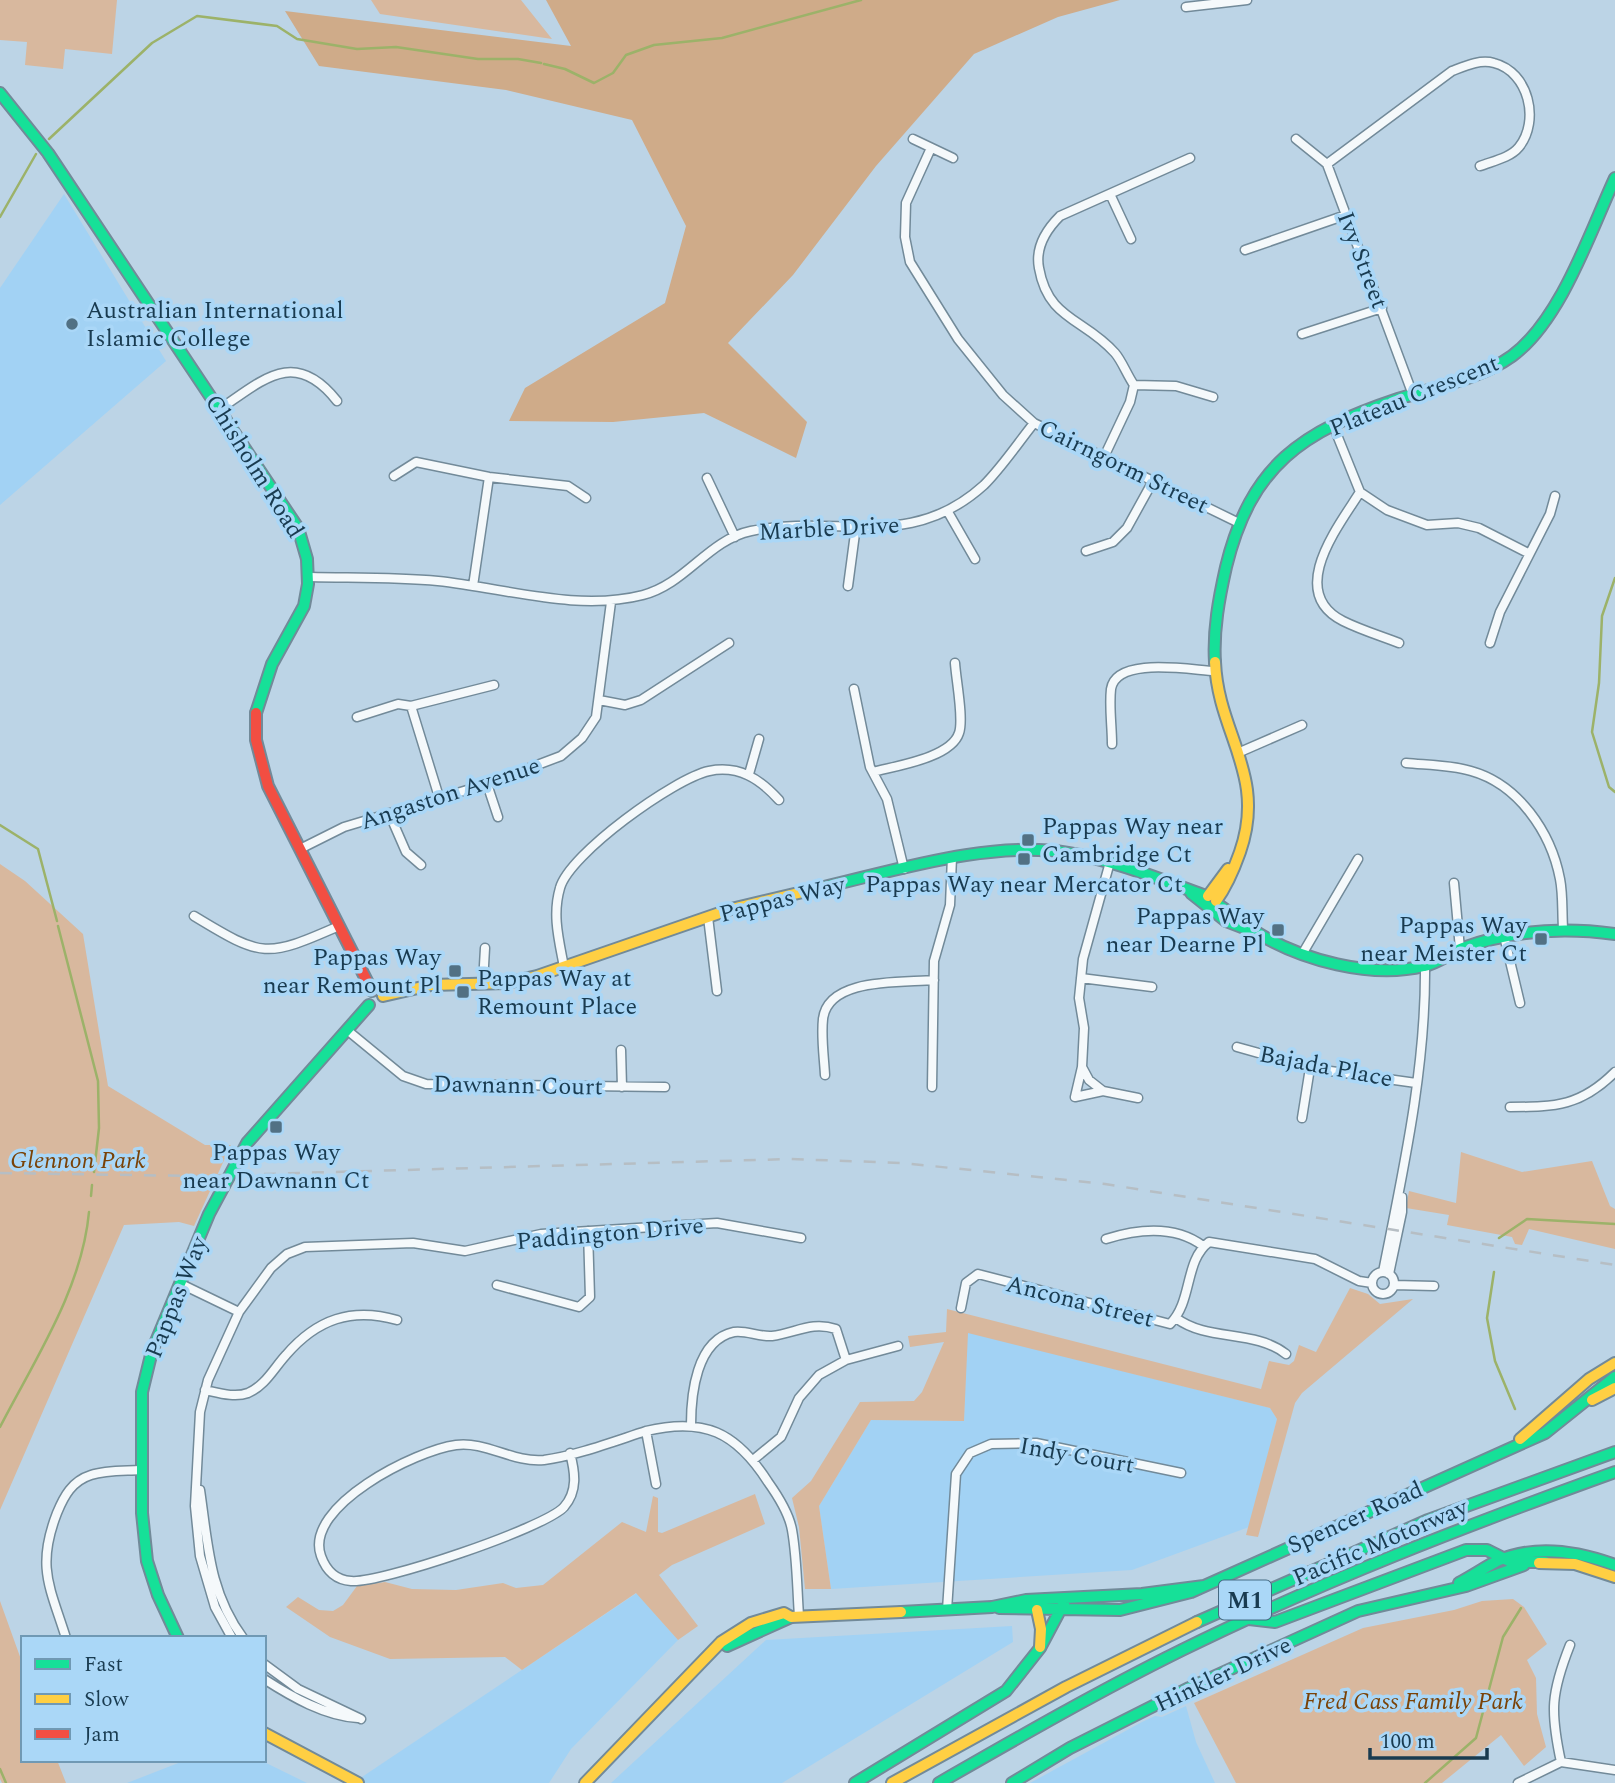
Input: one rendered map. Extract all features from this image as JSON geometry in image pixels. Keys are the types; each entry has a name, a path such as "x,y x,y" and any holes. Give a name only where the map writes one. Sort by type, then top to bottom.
{"main road":[{"name":"Chisholm Road","path":"0,93 48,153 298,528 306,550 310,577 299,620 264,682 256,714 258,750 268,786 372,991"},
{"name":"Plateau Crescent","path":"1210,902 1241,852 1248,829 1251,798 1215,671 1215,635 1239,523 1253,493 1277,464 1304,441 1333,425 1494,367 1519,350 1541,326 1615,178"},
{"name":"Pappas Way","path":"177,1636 158,1595 147,1561 140,1470 142,1392 152,1351 209,1214 247,1143 369,1005 380,1006 383,996 431,985 507,983 564,967 708,917 904,869 990,852 1065,852 1110,862 1185,888 1210,902 1237,928 1255,931 1351,966 1383,969 1424,966 1461,949 1504,936 1563,928 1615,934"},
{"path":"369,1005 367,996 372,991 383,996"},
{"name":"Spencer Road","path":"1507,1449 1615,1361"},
{"name":"Spencer Road","path":"992,1607 1037,1611 1139,1608 1204,1586 1545,1433 1615,1377"},
{"path":"1570,1415 1615,1388"},
{"name":"Pacific Motorway","path":"892,1783 1035,1702 1296,1576 1438,1516 1615,1452"},
{"name":"Pacific Motorway","path":"939,1783 1102,1691 1248,1619 1461,1528 1615,1472"},
{"path":"1248,1619 1275,1622 1466,1550 1484,1549 1511,1562 1545,1562"},
{"name":"Hinkler Drive","path":"1444,1590 1504,1559 1537,1551 1559,1550 1615,1565"},
{"name":"Hinkler Drive","path":"1012,1783 1070,1748 1180,1693 1359,1611 1471,1585 1519,1567 1545,1562 1574,1564 1615,1577"},
{"name":"Spencer Road","path":"585,1783 712,1654 743,1632 795,1617 992,1607 1026,1600 1066,1599 1204,1586"},
{"path":"855,1783 996,1700 1024,1673 1049,1637 1066,1599"},
{"path":"1037,1611 1041,1629 1040,1649"},
{"path":"266,1734 358,1783"},
{"name":"Spencer Road","path":"595,1783 599,1771"}],"street":[{"path":"1186,7 1247,0"},
{"path":"1296,139 1327,164 1452,71 1474,63 1494,63 1513,74 1526,93 1532,114 1518,148 1502,159 1480,166"},
{"path":"913,139 953,158"},
{"name":"Cairngorm Street","path":"931,148 906,204 905,237 911,262 958,339 1003,396 1034,423 1239,523"},
{"path":"1104,457 1130,402 1134,385 1115,353 1050,302 1041,283 1037,257 1046,230 1060,216 1190,158"},
{"name":"Ivy Street","path":"1327,164 1413,395"},
{"path":"1110,194 1131,239"},
{"path":"1245,250 1346,215"},
{"path":"1302,334 1382,308"},
{"path":"220,409 262,380 281,372 300,374 321,381 337,401"},
{"path":"1134,385 1176,386 1213,397"},
{"name":"Marble Drive","path":"310,577 436,581 575,600 611,602 646,595 677,580 721,543 735,537 784,526 915,524 948,512 985,484 1034,423"},
{"path":"1333,425 1360,492 1407,520 1427,525 1458,523 1479,528 1528,553"},
{"path":"394,476 416,462 489,477 568,486 586,498"},
{"path":"473,586 489,477"},
{"path":"707,478 735,537"},
{"path":"1086,551 1113,542 1127,528 1153,481"},
{"path":"1360,492 1325,548 1318,567 1318,592 1323,607 1342,621 1399,643"},
{"path":"1490,643 1500,612 1550,514 1555,496"},
{"path":"948,512 975,559"},
{"path":"848,586 856,526"},
{"name":"Angaston Avenue","path":"300,849 344,827 487,784 561,756 582,738 596,717 611,602"},
{"path":"599,700 625,705 641,700 729,643"},
{"path":"873,772 937,754 952,745 960,733 955,663"},
{"path":"1112,744 1111,687 1119,673 1132,668 1215,671"},
{"path":"357,717 398,704 411,706 494,685"},
{"path":"855,689 873,772 887,799 904,869"},
{"path":"411,706 439,797"},
{"path":"1240,752 1303,725"},
{"path":"749,774 759,739"},
{"path":"1406,763 1469,770 1495,779 1518,798 1535,820 1560,878 1563,928"},
{"path":"564,967 554,917 560,886 578,858 604,835 687,779 709,771 749,774 762,781 779,800"},
{"path":"487,784 498,817"},
{"path":"389,813 407,852 421,865"},
{"path":"932,1087 934,961 950,905 952,858"},
{"path":"1304,951 1357,859"},
{"path":"1110,862 1083,959 1079,998 1084,1028 1082,1066 1075,1097 1103,1091 1138,1098"},
{"path":"1454,883 1461,949"},
{"path":"194,916 233,940 262,950 288,948 339,926"},
{"path":"708,917 717,991"},
{"path":"1504,936 1520,1003"},
{"path":"483,983 485,948"},
{"path":"1394,1285 1386,1273 1402,1212 1402,1183 1425,1025 1424,966"},
{"path":"1081,978 1152,987"},
{"path":"825,1075 823,1018 828,1003 852,987 933,980"},
{"name":"Dawnann Court","path":"347,1030 403,1076 426,1084 665,1087"},
{"name":"Bajada Place","path":"1237,1048 1310,1068 1416,1083"},
{"path":"621,1050 622,1087"},
{"path":"1082,1066 1089,1080 1103,1091"},
{"path":"1301,1118 1310,1068"},
{"path":"1510,1107 1554,1107 1576,1101 1599,1088 1615,1072"},
{"name":"Paddington Drive","path":"231,1636 215,1607 200,1556 195,1506 200,1412 205,1390 239,1312 271,1268 287,1254 305,1247 413,1243 465,1251 486,1249 514,1238 541,1234 717,1223 801,1238"},
{"path":"1106,1239 1135,1230 1190,1237 1203,1246 1209,1242 1315,1259 1359,1281 1372,1283"},
{"path":"498,1284 579,1307 590,1297 588,1231"},
{"name":"Ancona Street","path":"961,1308 965,1283 978,1274 1170,1324 1181,1313 1198,1251 1203,1246"},
{"path":"1372,1283 1377,1275 1386,1273"},
{"path":"1372,1283 1377,1292 1384,1294 1394,1285 1434,1286"},
{"path":"181,1284 239,1312"},
{"path":"205,1390 230,1395 249,1392 267,1379 294,1346 310,1333 344,1315 374,1313 397,1320"},
{"path":"1176,1318 1190,1328 1270,1342 1286,1354"},
{"path":"691,1425 691,1392 695,1376 713,1345 731,1333 770,1336 820,1324 836,1329 846,1360"},
{"path":"754,1460 781,1437 799,1398 819,1375 846,1360 898,1346"},
{"path":"570,1452 575,1473 574,1487 571,1497 554,1516 465,1553 370,1581 345,1581 324,1565 319,1551 323,1524 348,1495 436,1450 473,1445 523,1459 544,1460 570,1452 646,1432 691,1425 722,1434 754,1460 780,1502 792,1529 795,1617"},
{"path":"646,1432 656,1484"},
{"name":"Indy Court","path":"947,1610 956,1474 970,1453 991,1444 1036,1443 1181,1473"},
{"path":"65,1636 44,1563 46,1541 63,1498 72,1486 90,1475 140,1470"},
{"name":"Paddington Drive","path":"198,1474 211,1573 220,1600 242,1636"},
{"path":"1561,1762 1552,1703 1555,1685 1570,1645"},
{"path":"266,1665 298,1689 352,1712 361,1719 342,1717 310,1704 266,1680"},
{"path":"1518,1783 1561,1762 1615,1770"}],"shaded area":[{"path":"546,0 1120,0 1058,17 974,54 876,166 793,275 728,343 807,422 796,458 704,413 613,422 509,421 525,388 665,303 686,226 632,120 506,90 319,66 285,11 571,46"},
{"name":"Australian International Islamic College","path":"64,194 166,361 0,505 0,288"},
{"path":"967,1332 1270,1408 1277,1419 1249,1527 1132,1570 831,1589 819,1506 871,1420 964,1421"},
{"path":"637,1593 678,1640 571,1749 549,1783 353,1783"},
{"path":"1012,1626 1013,1642 782,1783 611,1783 766,1640"},
{"path":"1186,1706 1196,1742 1215,1783 1030,1783 1142,1722 1155,1716 1162,1717"},
{"path":"181,1762 264,1762 307,1783 127,1783"}],"green space":[{"path":"0,0 117,0 112,54 65,49 63,69 25,65 27,42 0,40"},
{"path":"371,0 521,0 552,39 380,14"},
{"name":"Glennon Park","path":"0,864 25,881 83,934 108,1086 205,1145 231,1145 194,1226 179,1222 124,1225 0,1510"},
{"path":"1461,1152 1522,1172 1592,1161 1610,1206 1615,1209 1615,1249 1529,1229 1522,1245 1515,1244 1512,1237 1447,1225 1449,1215 1406,1208 1409,1191 1456,1203"},
{"path":"1350,1288 1368,1294 1380,1304 1413,1299 1302,1393 1295,1403 1258,1537 1246,1535 1277,1419 1270,1408 968,1333 964,1421 871,1420 819,1506 831,1589 805,1589 799,1527 792,1498 811,1481 860,1402 914,1401 922,1392 944,1342 910,1347 908,1336 946,1332 947,1309 1261,1389 1269,1361 1289,1365 1294,1361 1299,1345 1316,1352"},
{"path":"755,1494 765,1524 672,1565 659,1575 698,1626 678,1640 636,1593 522,1670 505,1657 390,1659 330,1637 286,1607 298,1597 319,1610 333,1611 343,1605 357,1586 385,1582 412,1589 456,1590 503,1583 516,1588 543,1585 622,1522 646,1532 653,1496 658,1498 658,1532 662,1533"},
{"name":"Fred Cass Family Park","path":"1513,1599 1524,1607 1547,1644 1527,1660 1536,1678 1537,1714 1546,1747 1524,1766 1501,1735 1442,1783 1236,1783 1194,1703 1363,1628 1454,1610 1482,1601"},
{"path":"0,1601 21,1659 21,1762 58,1762 66,1783 2,1783"}],"waterway":[{"path":"544,64 565,69 594,83 613,73 626,55 654,45 722,38 861,0"},
{"path":"49,139 152,43 197,16 277,26 297,39 357,49 396,47 478,59 518,59 541,63"},
{"path":"0,217 36,154"},
{"path":"1615,578 1602,616 1599,683 1592,732 1609,787 1615,792"},
{"path":"0,825 38,849 57,921"},
{"path":"58,926 98,1081 99,1128 94,1172"},
{"path":"91,1196 92,1185"},
{"path":"0,1427 67,1296 85,1241 89,1212"},
{"path":"1499,1238 1527,1219 1615,1224"},
{"path":"1494,1272 1487,1318 1495,1361 1515,1409"},
{"path":"1425,1783 1476,1738 1503,1637 1521,1608"},
{"path":"0,1769 6,1783"}],"railway":[{"path":"0,1173 193,1176 790,1159 903,1163 1105,1184 1615,1265"}],"traffic: fast":[{"path":"0,93 48,153 298,528 307,559 308,584 304,606 272,664 256,713"},
{"path":"1215,662 1217,614 1226,567 1250,502 1266,477 1308,439 1334,424 1398,399 1472,377 1512,356 1545,321 1560,298 1615,178"},
{"path":"824,887 945,859 1008,850 1039,850 1103,860 1206,896"},
{"path":"1191,893 1226,921 1252,931"},
{"path":"1217,904 1256,932 1294,951 1337,964 1382,970 1424,966 1463,948 1519,934 1557,931 1615,934"},
{"path":"177,1636 158,1595 147,1561 142,1513 142,1392 152,1351 209,1214 247,1143 369,1005"},
{"path":"999,1608 1120,1610 1191,1592 1545,1433 1615,1377"},
{"path":"1197,1622 1428,1520 1615,1452"},
{"path":"939,1783 1120,1682 1235,1625 1396,1555 1615,1472"},
{"path":"1249,1619 1275,1622 1466,1550 1487,1550 1511,1562 1545,1562"},
{"path":"1459,1583 1497,1561 1527,1552 1571,1553 1615,1565"},
{"path":"1012,1783 1070,1748 1189,1688 1358,1611 1466,1586 1524,1565"},
{"path":"901,1612 992,1607 1026,1600 1142,1594 1204,1586"},
{"path":"855,1783 1006,1691 1040,1648 1066,1599"},
{"path":"727,1646 791,1617"}],"traffic: slow":[{"path":"1215,662 1218,688 1245,777 1248,800 1247,825 1240,852 1216,901"},
{"path":"1208,896 1228,869"},
{"path":"383,996 431,985 507,983 537,976 731,909 824,887"},
{"path":"1520,1439 1589,1379 1615,1363"},
{"path":"1592,1400 1615,1388"},
{"path":"1539,1563 1575,1564 1615,1577"},
{"path":"1037,1610 1041,1629 1040,1647"},
{"path":"585,1783 721,1642 751,1623 784,1613 791,1617 901,1612"},
{"path":"892,1783 1066,1687 1197,1622"},
{"path":"266,1734 358,1783"}],"traffic: jam":[{"path":"256,713 256,740 268,786 372,991"}],"place":[{"name":"Australian International Islamic College","path":"72,324"},
{"name":"Pappas Way near Cambridge Ct","path":"1028,840"},
{"name":"Pappas Way near Mercator Ct","path":"1024,859"},
{"name":"Pappas Way near Dearne Pl","path":"1278,930"},
{"name":"Pappas Way near Meister Ct","path":"1541,939"},
{"name":"Pappas Way near Remount Pl","path":"455,971"},
{"name":"Pappas Way at Remount Place","path":"463,992"},
{"name":"Pappas Way near Dawnann Ct","path":"276,1127"}]}
